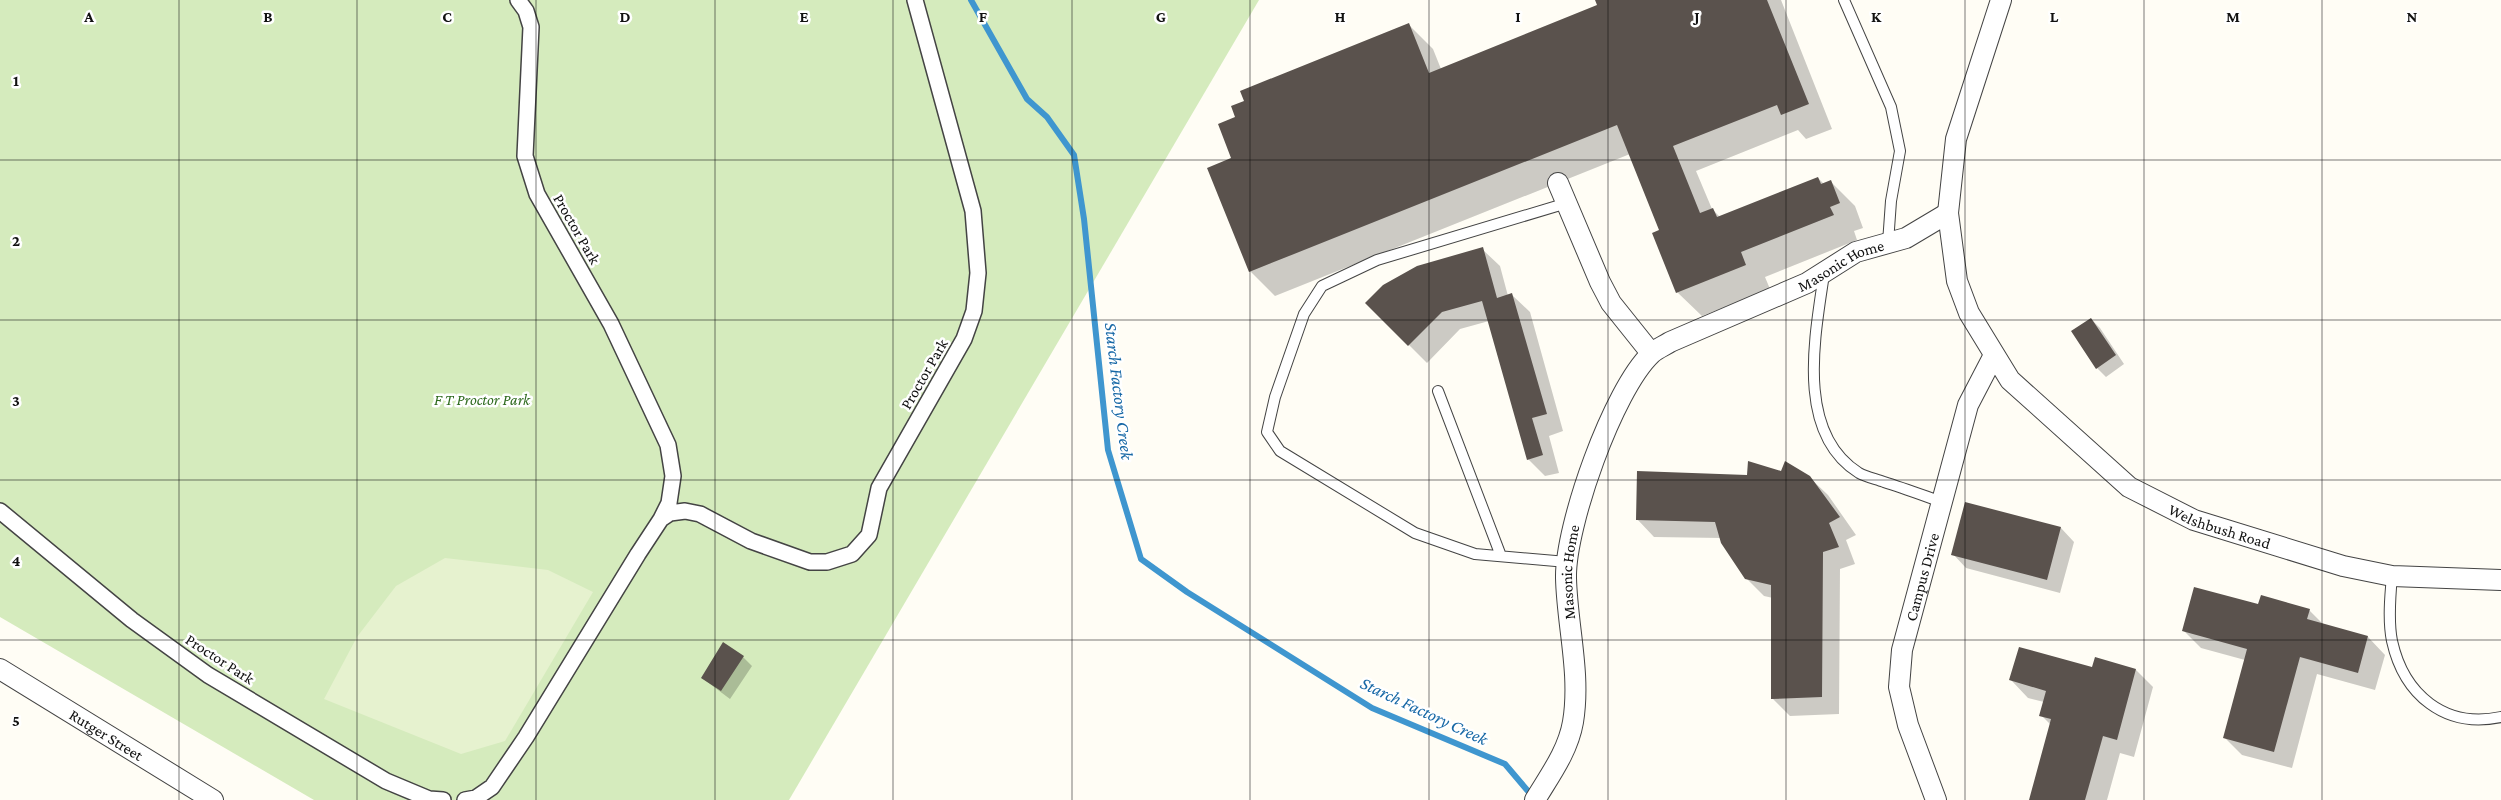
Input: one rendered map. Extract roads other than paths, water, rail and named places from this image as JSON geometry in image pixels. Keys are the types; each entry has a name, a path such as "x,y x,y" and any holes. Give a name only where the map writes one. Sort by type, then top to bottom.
{"street":[{"name":"Proctor Park","path":"465,800 476,798 492,787 526,737 661,519 669,503 673,476 668,445 611,324 537,194 525,156 531,27 526,11 518,0"},
{"name":"Proctor Park","path":"661,519 670,513 685,511 700,514 751,541 810,562 827,562 852,554 869,534 879,488 964,339 974,311 978,272 973,211 915,0"},
{"path":"1994,355 1969,313 1957,281 1948,213 1956,139 2001,0"},
{"path":"1558,183 1600,282 1611,303 1651,353"},
{"name":"Masonic Home","path":"1535,800 1564,752 1573,722 1576,690 1566,577 1568,550 1594,458 1628,384 1651,353 1670,342 1807,283 1856,252 1906,238 1948,213"},
{"name":"Campus Drive","path":"1936,800 1908,725 1899,687 1902,650 1968,405 1994,355"},
{"name":"Welshbush Road","path":"1994,355 2010,380 2129,488 2194,520 2344,566 2402,578 2501,580"},
{"name":"Proctor Park","path":"0,511 132,620 208,675 386,781 430,799 443,800"},
{"name":"Rutger Street","path":"0,669 213,800"}],"lane":[{"path":"1845,2 1890,107 1900,151 1891,201 1888,243"},
{"path":"1567,203 1377,260 1322,286 1304,314 1275,397 1267,432 1280,451 1415,534 1475,554 1567,562"},
{"path":"1824,272 1817,321 1813,397 1818,418 1835,452 1859,473 1942,502"},
{"path":"1438,391 1501,556"},
{"path":"2392,576 2390,607 2392,641 2407,682 2434,708 2461,717 2501,717"}],"waterway":[{"name":"Starch Factory Creek","path":"971,0 1027,99 1047,117 1074,155 1084,219 1108,450 1141,559 1187,592 1372,708 1505,764 1533,797"}],"park label":[{"name":"F T Proctor Park","path":"482,399"}]}
